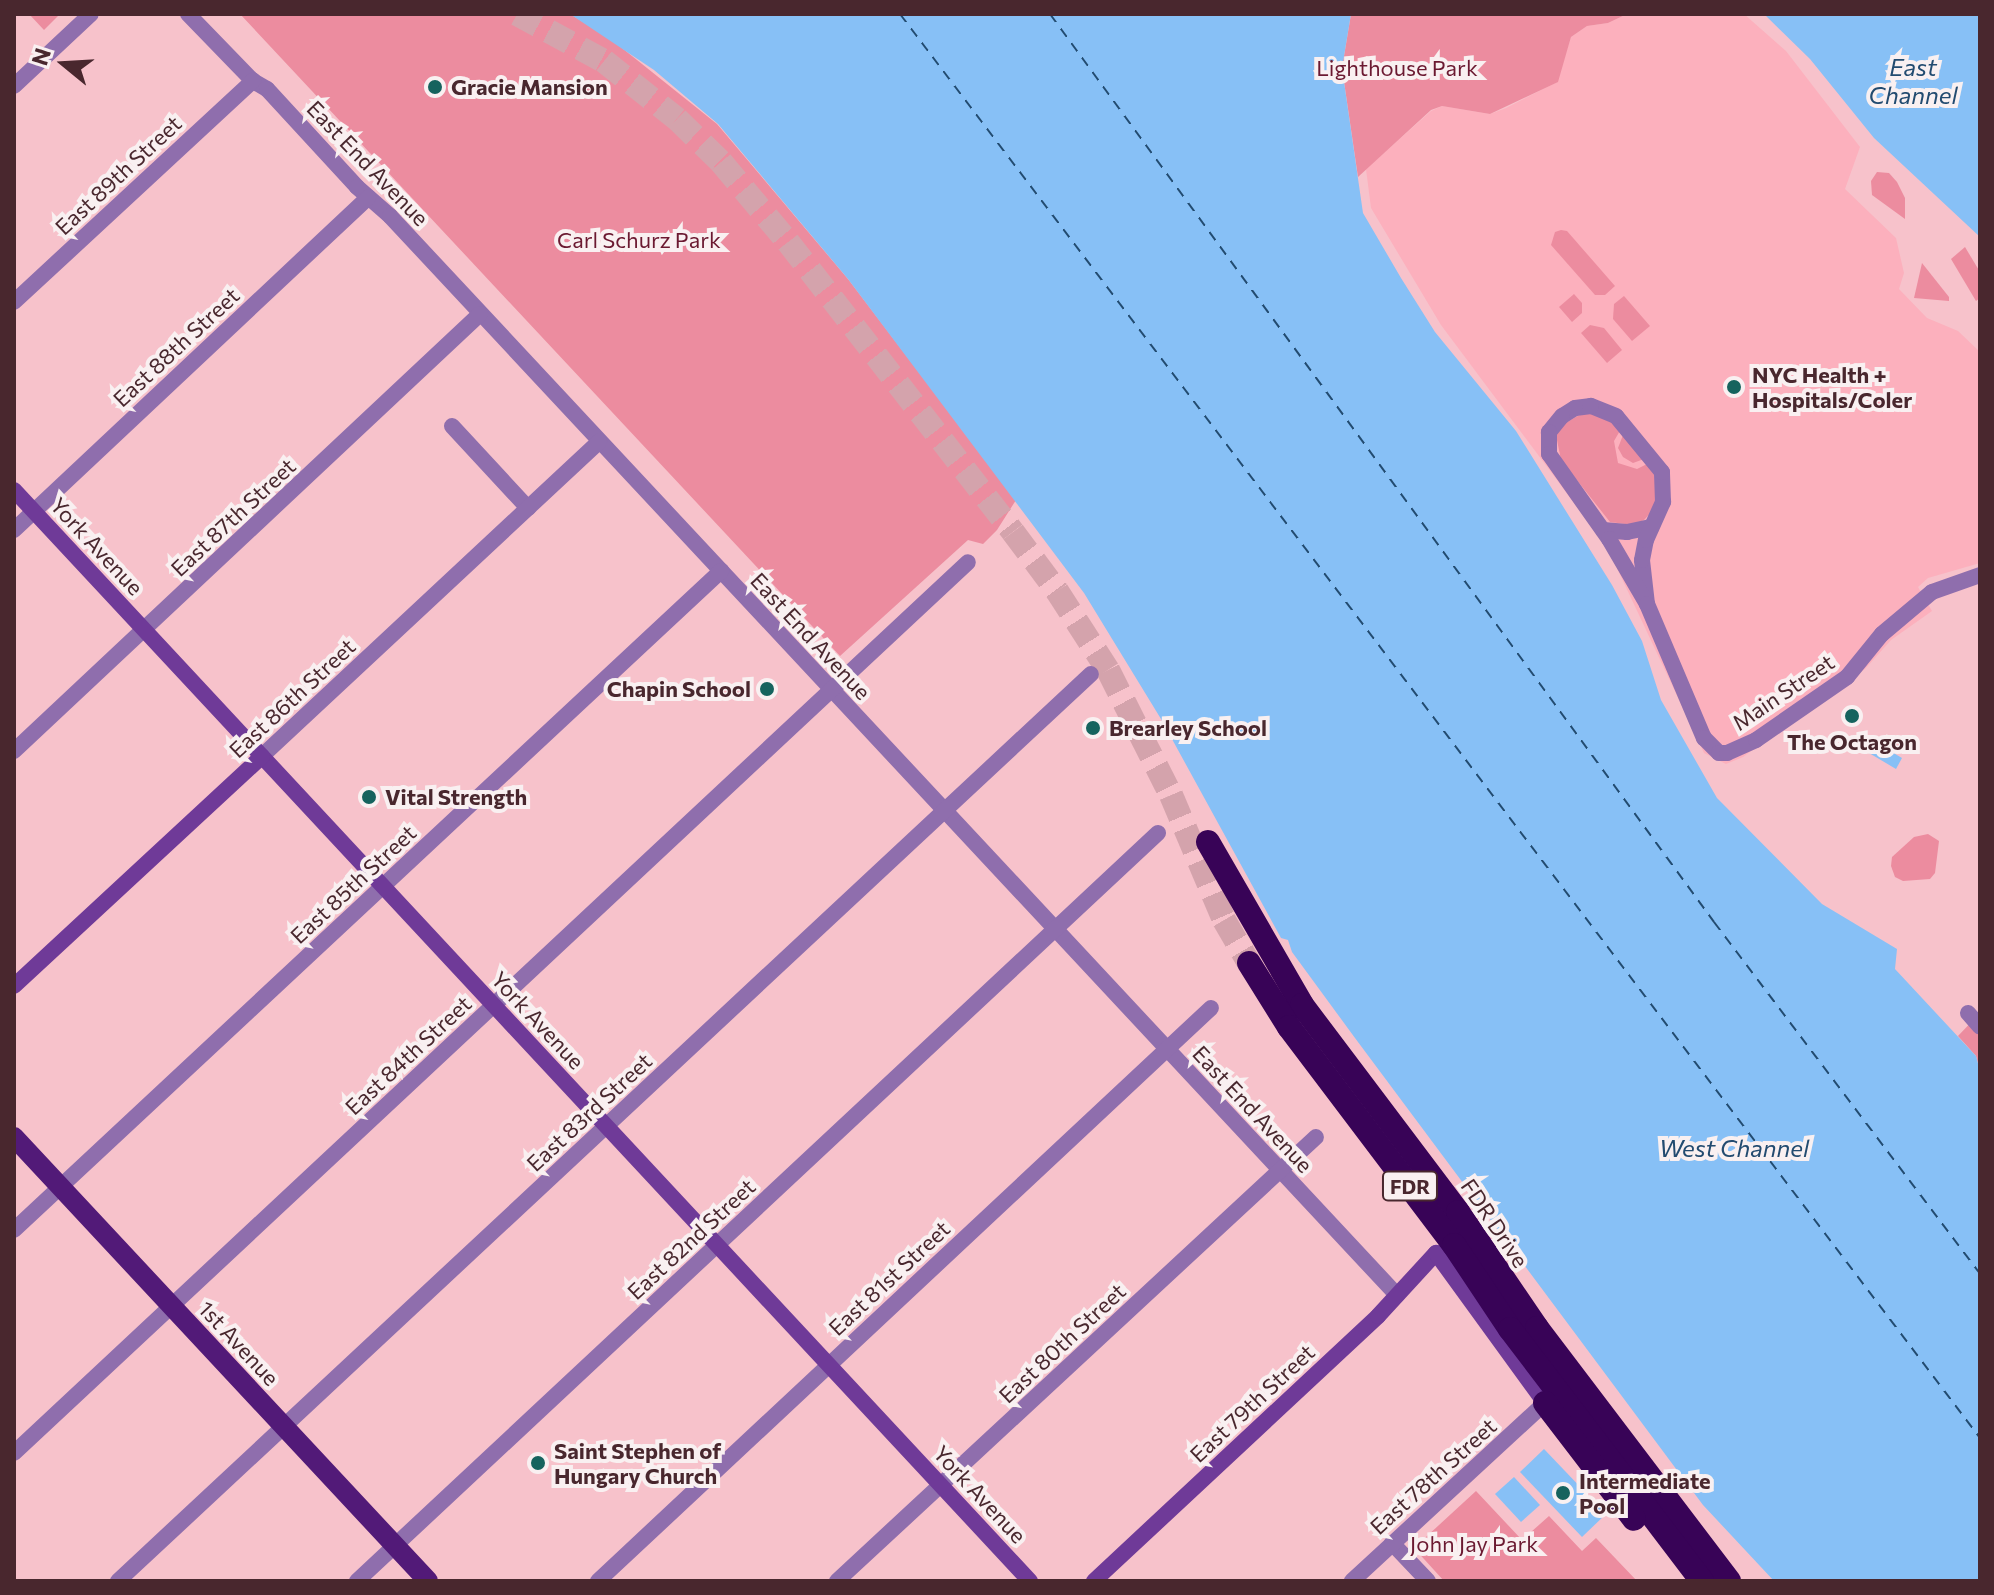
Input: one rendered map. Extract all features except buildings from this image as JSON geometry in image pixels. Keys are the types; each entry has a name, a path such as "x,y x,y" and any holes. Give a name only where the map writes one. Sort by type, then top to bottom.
{"highway":[{"name":"FDR Drive","path":"1208,842 1302,1005 1458,1212 1537,1328 1729,1581"},
{"name":"FDR","path":"1249,963 1289,1027 1454,1245 1510,1329 1699,1581"},
{"path":"1545,1403 1667,1560 1699,1581"}],"main road":[{"name":"York Avenue","path":"14,490 1030,1581"},
{"name":"East 86th Street","path":"14,986 262,756"},
{"name":"1st Avenue","path":"14,1137 428,1581"},
{"name":"East 79th Street","path":"1094,1581 1397,1295 1436,1253 1545,1403"}],"street":[{"path":"14,86 91,14"},
{"name":"East End Avenue","path":"188,14 253,81 267,89 480,314 1397,1295"},
{"name":"East 89th Street","path":"14,302 253,81"},
{"name":"East 88th Street","path":"14,530 368,197"},
{"name":"East 87th Street","path":"14,751 480,314"},
{"path":"1591,406 1616,416 1660,467 1664,478 1664,496 1651,527 1642,569 1647,604 1603,530 1554,464 1547,449 1547,435 1554,423 1575,408 1591,406"},
{"path":"452,426 528,508"},
{"name":"East 86th Street","path":"262,756 599,442"},
{"path":"1603,530 1627,532 1651,527"},
{"name":"East 84th Street","path":"14,1453 968,562"},
{"name":"East 85th Street","path":"14,1230 721,571"},
{"name":"Main Street","path":"1647,604 1704,738 1719,753 1731,752 1756,740 1847,677 1882,634 1932,592 1980,575"},
{"name":"East 83rd Street","path":"118,1581 1091,674"},
{"name":"East 82nd Street","path":"357,1581 1158,833"},
{"name":"East 81st Street","path":"598,1581 1211,1008"},
{"path":"1968,1013 1980,1027"},
{"name":"East 80th Street","path":"837,1581 1316,1137"},
{"name":"East 78th Street","path":"1352,1581 1545,1403"},
{"path":"1392,1543 1428,1581"}],"shaded area":[{"name":"NYC Health + Hospitals/Coler","path":"1627,14 1744,14 1786,51 1860,147 1845,189 1896,238 1904,273 1899,289 1927,318 1958,331 1980,352 1980,563 1928,578 1918,587 1932,611 1891,640 1865,669 1743,757 1726,764 1704,753 1607,547 1441,325 1371,208 1366,169 1431,111 1442,106 1490,114 1506,108 1557,82 1571,37 1587,26 1608,23"}],"green space":[{"path":"29,14 60,14 44,30"},
{"name":"Carl Schurz Park","path":"240,14 570,14 612,40 717,124 848,279 1016,500 997,530 983,544 968,540 840,656"},
{"name":"Lighthouse Park","path":"1351,14 1627,14 1608,23 1587,26 1571,37 1558,82 1490,114 1442,106 1431,110 1358,177 1342,68"},
{"path":"1877,172 1889,173 1897,182 1905,198 1905,219 1872,195 1871,181"},
{"path":"1567,231 1615,286 1605,295 1595,295 1551,245 1555,232"},
{"path":"1965,247 1980,272 1980,298 1976,301 1951,259"},
{"path":"1922,263 1949,297 1949,301 1914,298"},
{"path":"1574,294 1582,303 1582,313 1572,322 1559,307"},
{"path":"1624,296 1650,326 1632,341 1613,319 1614,304"},
{"path":"1590,325 1604,328 1622,350 1607,363 1581,333"},
{"path":"1583,413 1606,416 1621,429 1614,441 1618,463 1637,469 1649,463 1659,485 1654,509 1644,520 1633,525 1610,522 1561,460 1556,435 1562,425"},
{"path":"1623,435 1644,459 1633,463 1623,457 1618,448"},
{"path":"1928,834 1939,841 1935,873 1930,879 1903,881 1895,877 1892,857 1914,837"},
{"path":"1980,1013 1980,1071 1976,1056 1958,1036"},
{"name":"John Jay Park","path":"1476,1491 1522,1540 1549,1516 1582,1551 1596,1538 1637,1581 1444,1581 1414,1548"}],"water":[{"name":"West Channel","path":"570,14 1351,14 1342,68 1363,213 1401,278 1435,332 1516,431 1612,585 1642,641 1661,700 1717,798 1822,904 1897,949 1895,969 1976,1056 1980,1071 1980,1581 1774,1581 1703,1505 1355,1038 1292,952 1288,940 1281,938 1161,719 1084,593 848,279 718,124 654,70"},
{"name":"East Channel","path":"1764,14 1980,14 1980,237 1874,138 1810,59"},
{"path":"1875,742 1902,758 1896,769 1869,753"},
{"name":"Intermediate Pool","path":"1544,1449 1606,1514 1582,1537 1520,1472"},
{"path":"1514,1477 1540,1505 1521,1522 1495,1494"}],"ferry route":[{"path":"900,14 1980,1438"},
{"path":"1050,14 1714,922 1980,1274"}],"tunnel":[{"path":"517,14 604,61 677,119 721,162 788,242 1013,532 1057,591 1108,670 1171,795 1224,920 1249,963"}],"place":[{"name":"Gracie Mansion","path":"435,87"},
{"name":"NYC Health + Hospitals/Coler","path":"1734,387"},
{"name":"Chapin School","path":"767,689"},
{"name":"The Octagon","path":"1852,716"},
{"name":"Brearley School","path":"1093,728"},
{"name":"Vital Strength","path":"369,797"},
{"name":"Saint Stephen of Hungary Church","path":"538,1463"},
{"name":"Intermediate Pool","path":"1563,1493"}]}
